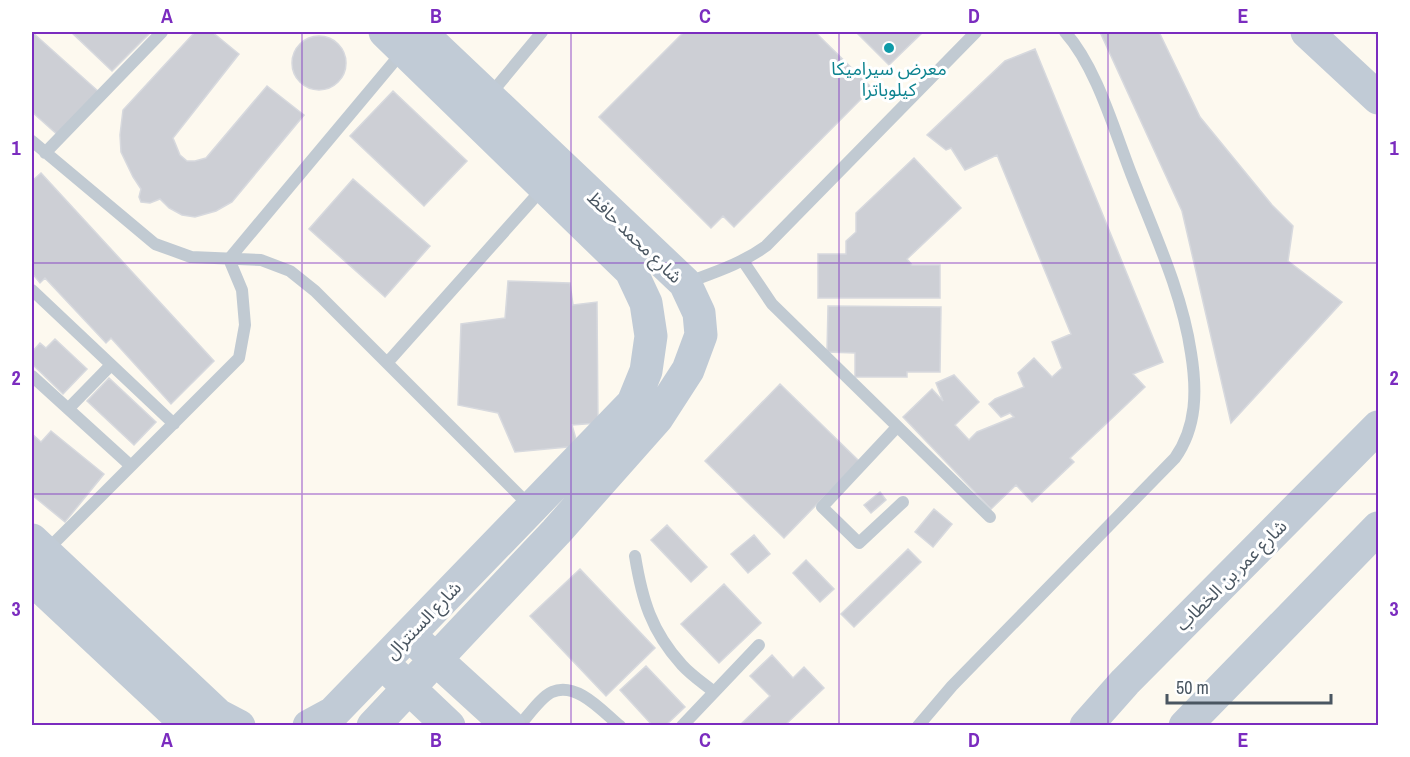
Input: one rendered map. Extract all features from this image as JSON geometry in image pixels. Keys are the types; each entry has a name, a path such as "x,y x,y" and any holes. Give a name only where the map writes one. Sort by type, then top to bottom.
{"street":[{"path":"1307,32 1378,98"},
{"name":"شارع محمد حافظ","path":"415,38 481,107 544,186 631,271 646,303 651,336 646,371 633,403 532,508"},
{"name":"شارع محمد حافظ","path":"481,107 685,283 699,313 701,335 688,370 657,418 556,532"},
{"name":"شارع عمر بن الخطاب","path":"1086,726 1125,682 1378,427"},
{"path":"532,508 556,532"},
{"name":"شارع السنترال","path":"309,726 333,713 532,508"},
{"path":"1185,726 1378,528"},
{"name":"شارع السنترال","path":"373,726 556,532"},
{"path":"35,561 107,629 218,715 239,726"},
{"path":"107,629 189,726"},
{"path":"409,634 509,726"},
{"path":"382,662 449,726"},
{"path":"1107,726 1125,682"}],"lane":[{"path":"45,153 162,32"},
{"path":"481,107 542,32"},
{"path":"685,283 743,261 766,246 976,32"},
{"path":"918,726 952,686 1175,458 1186,440 1193,419 1194,379 1180,303 1095,81 1083,56 1065,32"},
{"path":"229,259 415,38"},
{"path":"32,141 156,244 191,257 261,260 290,271 315,291 532,508"},
{"path":"387,363 544,186"},
{"path":"35,561 239,358 245,325 242,290 229,259"},
{"path":"743,261 772,304 990,517"},
{"path":"32,290 174,424"},
{"path":"68,409 111,365"},
{"path":"32,376 131,466"},
{"path":"897,427 822,507 859,543 903,502"},
{"path":"634,556 642,596 658,633 682,666 714,692"},
{"path":"681,726 759,645"},
{"path":"519,726 551,692 561,690 582,695 620,726"}],"shaded area":[{"path":"32,32 1369,32 1378,40 1378,725 32,725"}],"building":[{"path":"32,32 99,92 60,137 32,112"},
{"path":"71,32 151,32 112,71"},
{"path":"195,32 212,32 239,54 173,138 180,155 187,161 206,158 267,86 304,115 232,202 216,211 195,217 182,215 169,208 160,199 150,203 141,202 139,197 141,189 121,152 120,135 123,110"},
{"path":"684,32 815,32 872,88 734,227 723,216 711,228 599,117"},
{"name":"معرض سيراميكا كيلوباترا","path":"856,32 923,32 889,65"},
{"path":"1100,32 1159,32 1200,117 1272,205 1293,226 1288,261 1342,302 1231,423 1182,211"},
{"path":"314,36 324,36 334,40 342,48 346,63 342,78 334,86 324,90 314,90 304,86 296,78 292,68 292,58 296,48 304,40"},
{"path":"1035,49 1163,362 1133,374 1145,387 1070,458 1074,462 1032,502 1016,485 991,509 903,417 932,389 943,401 936,383 954,375 979,402 955,425 969,440 977,432 1014,417 1010,413 1001,417 989,404 995,399 1024,387 1018,373 1034,358 1052,377 1062,368 1052,342 1071,334 997,155 965,170 951,148 946,150 927,135 1005,61"},
{"path":"393,91 467,161 424,206 350,136"},
{"path":"914,158 961,208 907,259 912,265 940,265 940,298 818,298 818,254 846,254 846,241 856,232 856,213"},
{"path":"41,173 214,361 171,404 111,338 106,343 45,278 40,283 32,273 32,181"},
{"path":"353,179 430,246 385,297 309,229"},
{"path":"508,281 570,283 573,305 597,302 598,423 572,425 578,446 515,452 498,413 458,405 461,324 505,318"},
{"path":"828,306 941,307 940,372 907,372 907,377 855,377 855,353 827,352"},
{"path":"55,339 87,369 63,394 32,364 32,352 40,343 46,348"},
{"path":"109,378 156,422 134,445 87,401"},
{"path":"780,384 859,461 784,538 705,461"},
{"path":"51,431 104,474 65,522 32,495 32,434 41,442"},
{"path":"880,492 886,500 871,513 864,505"},
{"path":"934,509 952,524 933,547 915,532"},
{"path":"667,525 707,567 691,582 651,540"},
{"path":"754,535 770,554 748,573 731,554"},
{"path":"908,549 921,562 854,627 841,614"},
{"path":"806,560 834,589 820,602 793,573"},
{"path":"580,569 655,648 606,696 530,616"},
{"path":"724,584 761,623 719,663 681,624"},
{"path":"772,655 793,678 804,667 824,688 784,726 739,726 770,696 750,676"},
{"path":"646,666 685,707 665,726 653,726 620,690"}],"place":[{"name":"معرض سيراميكا كيلوباترا","path":"889,48"}]}
